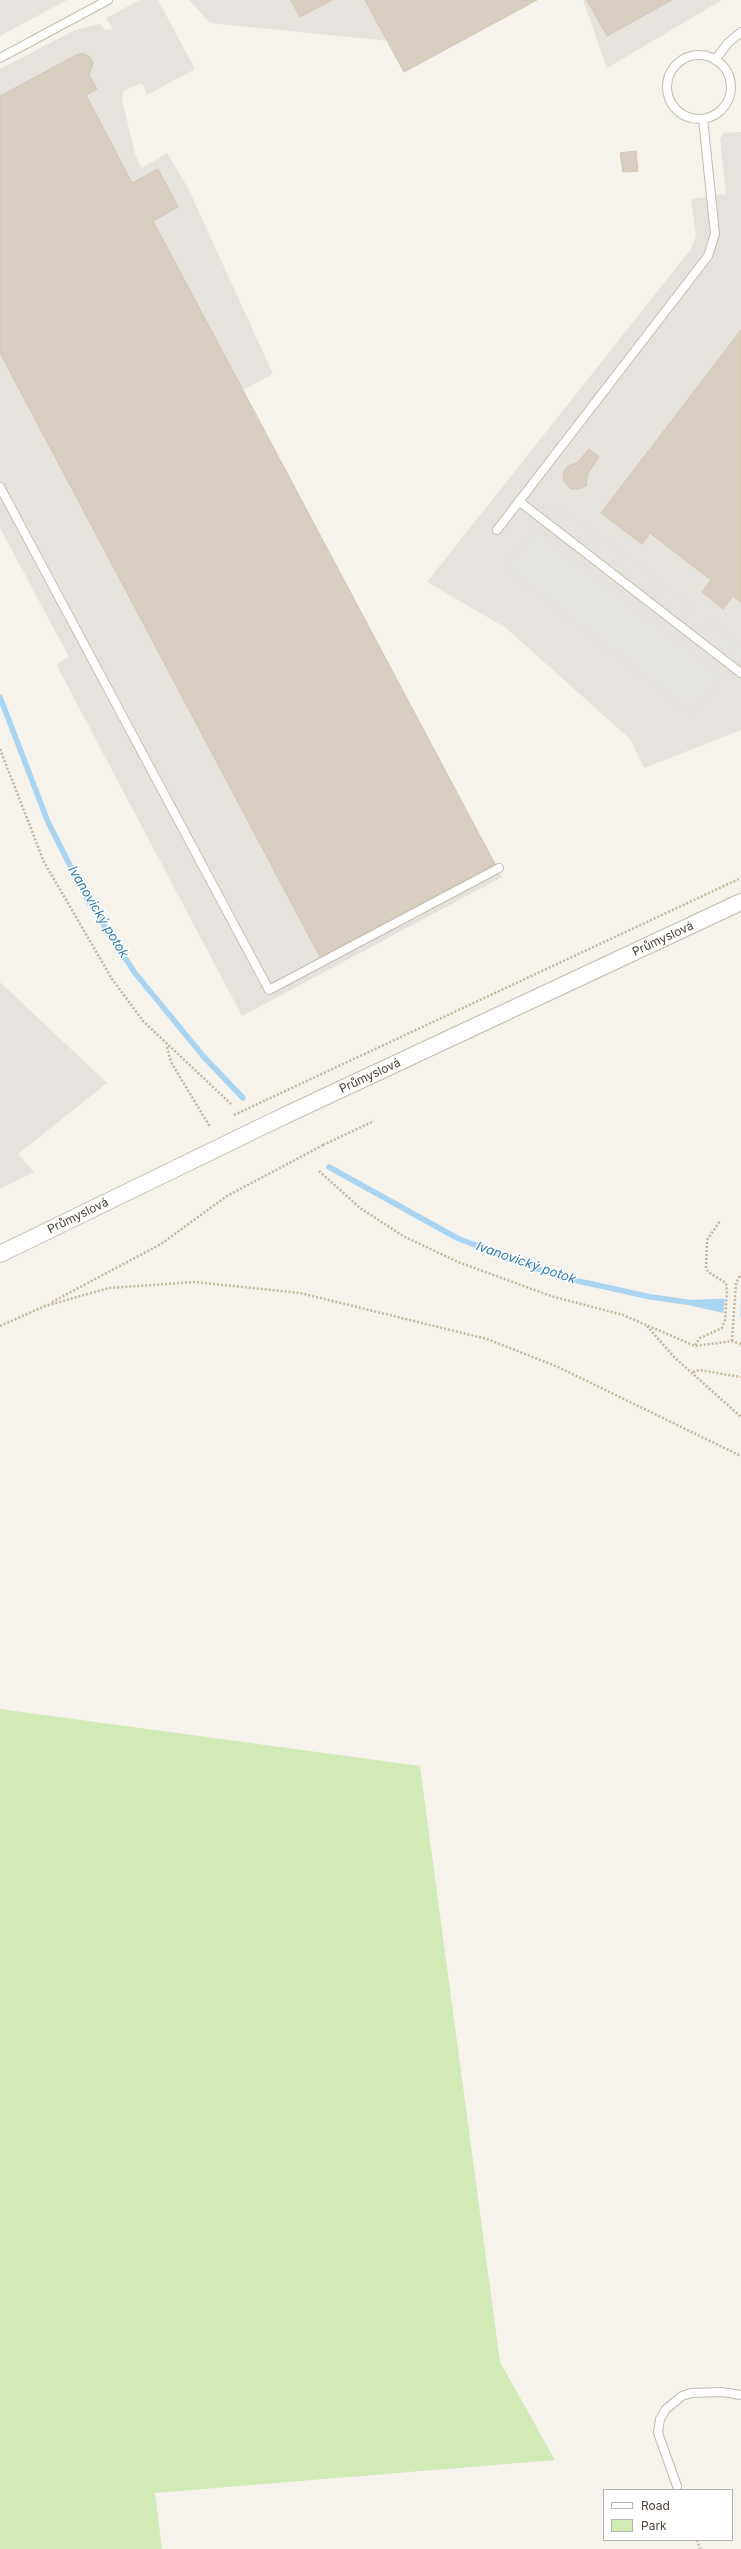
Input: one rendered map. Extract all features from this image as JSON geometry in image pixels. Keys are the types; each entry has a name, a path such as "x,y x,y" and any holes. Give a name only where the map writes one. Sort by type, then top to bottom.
{"street":[{"name":"Průmyslová","path":"0,1254 254,1130 741,902"}],"lane":[{"path":"0,58 108,0"},
{"path":"715,60 728,43 741,32"},
{"path":"701,54 715,60 727,71 730,91 721,110 702,119 692,118 674,107 667,88 668,77 673,68 690,56 701,54"},
{"path":"497,530 708,256 715,234 702,119"},
{"path":"0,487 269,990 499,868"},
{"path":"520,502 741,673"},
{"path":"677,2486 658,2433 660,2419 666,2409 682,2396 691,2393 722,2392 741,2395"}],"path":[{"path":"0,749 44,862 112,979 143,1021 230,1104"},
{"path":"234,1115 741,878"},
{"path":"167,1045 171,1062 210,1127"},
{"path":"0,1326 45,1306 161,1244 227,1196 323,1145 374,1121"},
{"path":"319,1171 360,1208 403,1236 458,1262 531,1290 623,1315 695,1346 732,1341 741,1344"},
{"path":"695,1346 700,1338 722,1328 724,1320 727,1292 726,1283 708,1272 706,1267 707,1240 720,1221"},
{"path":"732,1341 736,1283 741,1274"},
{"path":"45,1306 109,1288 144,1284 195,1282 300,1293 487,1339 558,1367 741,1456"},
{"path":"645,1324 674,1357 741,1417"},
{"path":"692,1372 699,1370 741,1377"}],"shaded area":[{"path":"0,0 67,0 0,36"},
{"path":"140,0 158,0 195,69 147,95 142,83 123,91 122,100 136,157 142,168 167,153 188,188 273,374 243,390 502,877 242,1016 58,668 57,664 69,657 0,528 0,69 75,30 100,24 105,30 113,29 106,18"},
{"path":"189,0 537,0 404,72 388,41 210,23"},
{"path":"583,0 722,0 607,68"},
{"path":"741,132 741,730 644,768 630,739 506,628 427,582 691,249 696,236 691,199 726,194 720,139 723,133"},
{"path":"556,504 692,607 684,618 548,515"},
{"path":"534,530 723,675 692,714 505,568"},
{"path":"710,621 741,645 741,662 702,633"},
{"path":"0,982 107,1083 18,1154 34,1172 0,1189"}],"green space":[{"path":"0,1709 420,1766 500,2362 555,2460 155,2493 162,2549 0,2549"}],"water":[{"path":"741,1298 741,1317 688,1305 688,1300"}],"pier":[{"path":"741,1296 740,1319 723,1316 725,1297"}],"building":[{"path":"291,0 332,0 300,17"},
{"path":"365,0 537,0 404,72"},
{"path":"587,0 672,0 607,36"},
{"path":"78,54 85,54 90,57 93,63 89,75 97,89 86,95 132,183 158,169 178,207 153,221 495,864 320,957 0,353 0,96"},
{"path":"636,151 638,171 623,172 620,153"},
{"path":"741,330 741,602 733,596 723,609 702,592 711,580 650,533 642,544 601,513"},
{"path":"589,449 599,457 588,473 586,486 579,489 571,489 563,480 564,471 568,466 578,462"}],"waterway":[{"name":"Ivanovický potok","path":"0,697 48,822 88,901 135,973 204,1057 243,1098"},
{"name":"Ivanovický potok","path":"329,1167 457,1238 531,1267 578,1281 651,1297 694,1303"}]}
